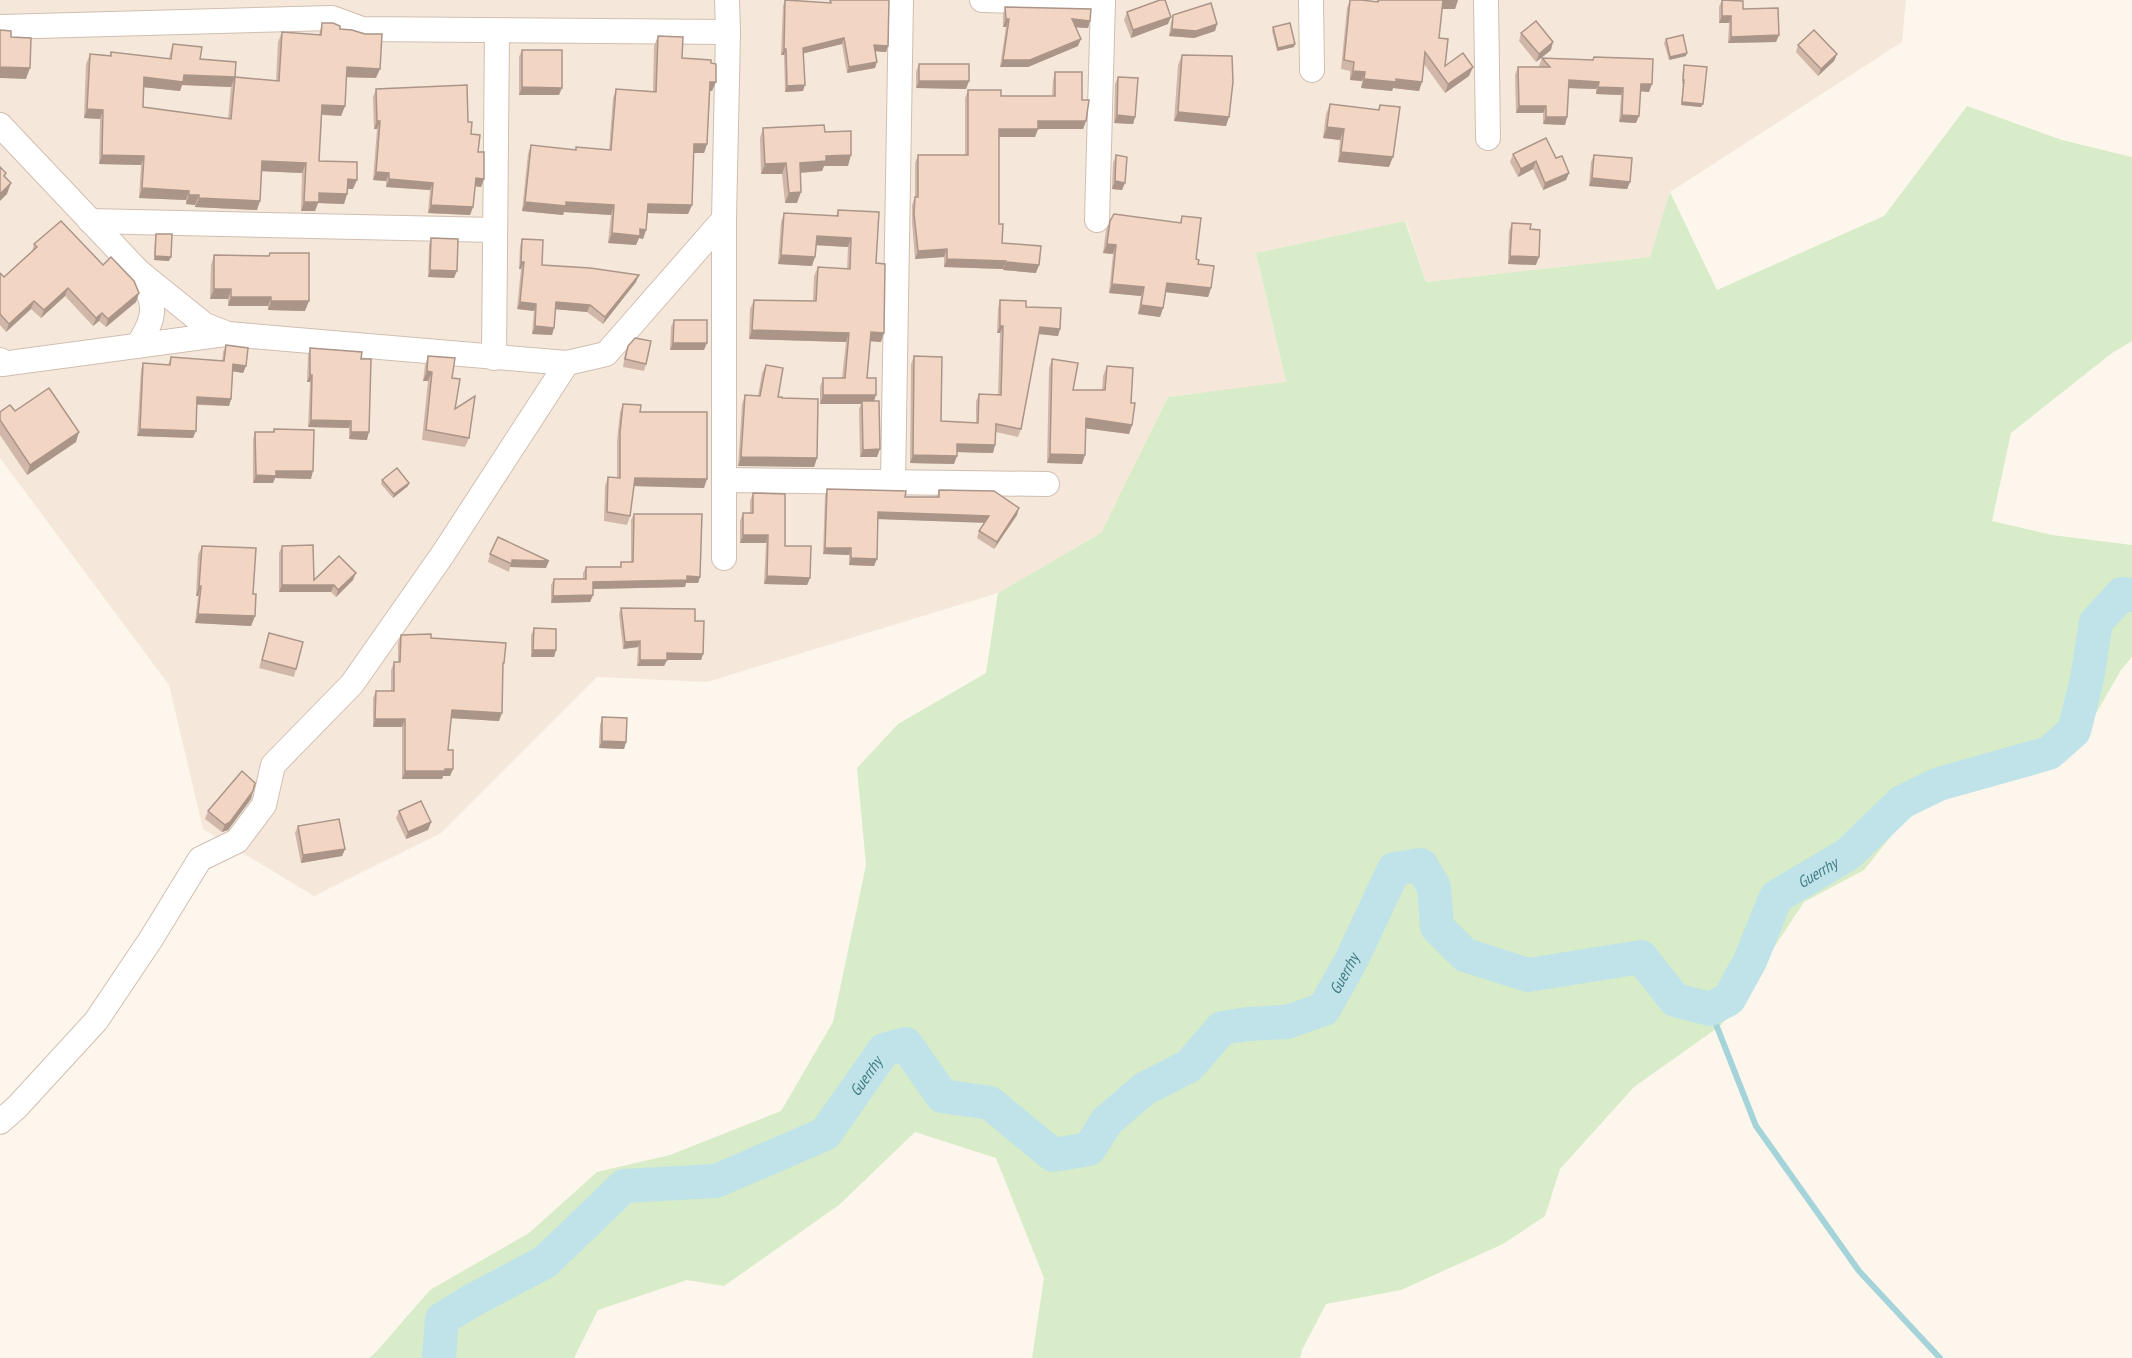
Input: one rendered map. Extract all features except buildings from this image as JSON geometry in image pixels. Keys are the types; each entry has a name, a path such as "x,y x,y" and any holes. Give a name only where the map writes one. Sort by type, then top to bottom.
{"street":[{"path":"724,558 724,219 727,0"},
{"path":"893,482 901,0"},
{"path":"982,0 1103,1 1097,220"},
{"path":"1311,0 1312,70"},
{"path":"1486,0 1488,138"},
{"path":"0,27 332,9 362,29 497,32 728,32"},
{"path":"494,358 497,32"},
{"path":"0,125 138,271 205,325 228,334"},
{"path":"0,360 2,364 228,334 567,363 606,354 724,219"},
{"path":"90,220 495,230"},
{"path":"137,346 147,332 153,311 149,291 138,271"},
{"path":"0,1122 17,1107 96,1022 200,859 237,841 264,805 273,765 352,684 442,554 567,363"},
{"path":"724,480 1047,484"}],"shaded area":[{"path":"0,0 1906,0 1902,42 1670,192 1651,257 1426,282 1406,221 1256,253 1286,383 1168,397 1101,533 998,593 707,682 597,677 441,833 314,896 203,829 169,685 0,458"}],"green space":[{"path":"1967,106 2062,140 2132,157 2132,341 2112,353 2011,433 1992,521 2052,535 2132,545 2132,657 2121,670 2083,736 2057,765 2017,778 1934,797 1908,815 1864,870 1804,902 1745,998 1720,1026 1634,1087 1560,1169 1545,1216 1503,1244 1401,1290 1326,1304 1300,1358 1032,1358 1044,1278 996,1158 915,1132 839,1205 724,1286 687,1280 598,1310 574,1358 369,1358 430,1290 529,1233 597,1172 670,1155 781,1111 833,1022 866,865 857,768 898,724 986,673 998,593 1101,533 1168,397 1286,382 1256,253 1405,221 1426,282 1650,257 1670,192 1717,290 1884,216"}],"waterway":[{"name":"Guerrhy","path":"439,1358 442,1319 545,1262 624,1186 716,1181 825,1134 884,1050 906,1044 942,1096 990,1103 1053,1155 1089,1149 1107,1121 1144,1089 1189,1066 1222,1028 1287,1022 1324,1009 1352,959 1394,869 1421,865 1434,887 1437,927 1465,955 1528,975 1641,957 1675,1000 1710,1009 1729,999 1750,961 1776,897 1848,854 1902,802 1939,784 2049,753 2074,731 2087,679 2096,622 2122,594 2132,595"},
{"path":"1710,1009 1756,1126 1859,1271 1940,1358"}]}
